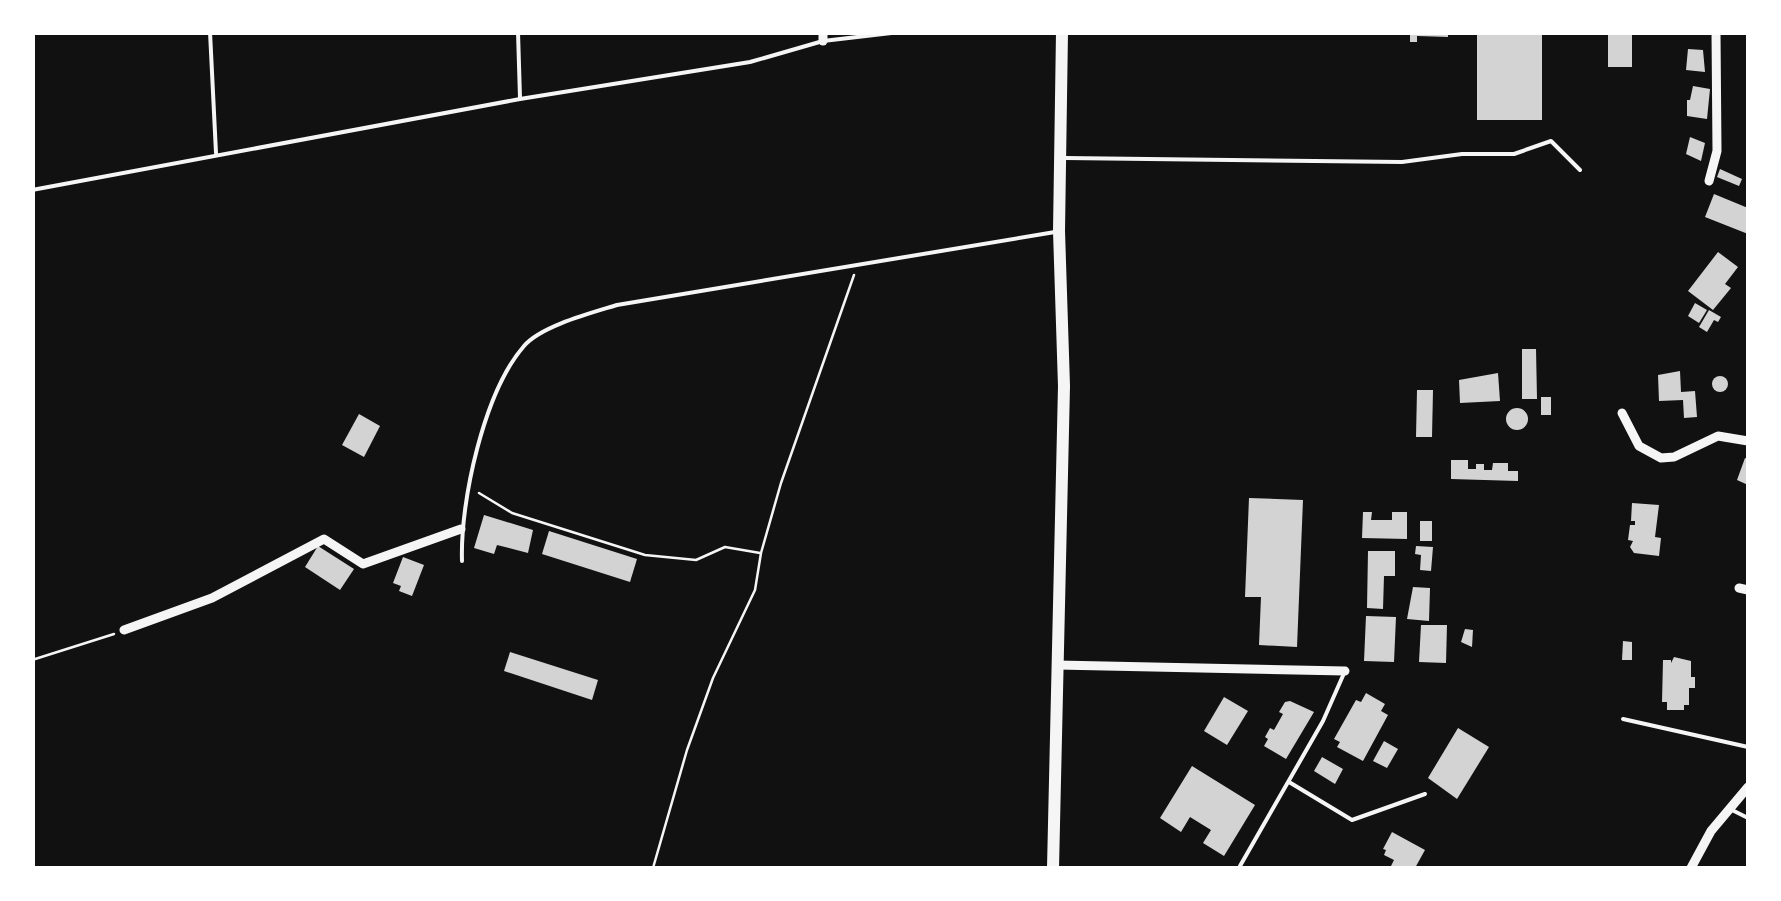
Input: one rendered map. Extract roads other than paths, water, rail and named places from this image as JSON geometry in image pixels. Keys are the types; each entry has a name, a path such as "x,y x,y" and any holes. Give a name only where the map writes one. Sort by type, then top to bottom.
{"main road":[{"path":"1052,868 1064,386 1060,231 1062,32"}],"street":[{"path":"1709,181 1717,152 1716,32"},
{"path":"1622,413 1639,446 1660,458 1674,457 1718,436 1748,440"},
{"path":"124,630 212,598 324,539 363,564 461,528"},
{"path":"1057,665 1346,671"},
{"path":"1691,868 1711,830 1748,787"}],"lane":[{"path":"210,32 216,154"},
{"path":"518,32 520,99"},
{"path":"32,190 520,99 750,62 823,37 900,32"},
{"path":"1061,158 1402,162 1462,154 1514,154 1551,140 1580,170"},
{"path":"462,561 466,485 506,375 526,343 567,321 616,305 1060,231"},
{"path":"1241,868 1324,721 1346,671"},
{"path":"1623,720 1748,747"},
{"path":"1288,782 1352,820 1425,794"},
{"path":"1728,808 1748,818"}]}
